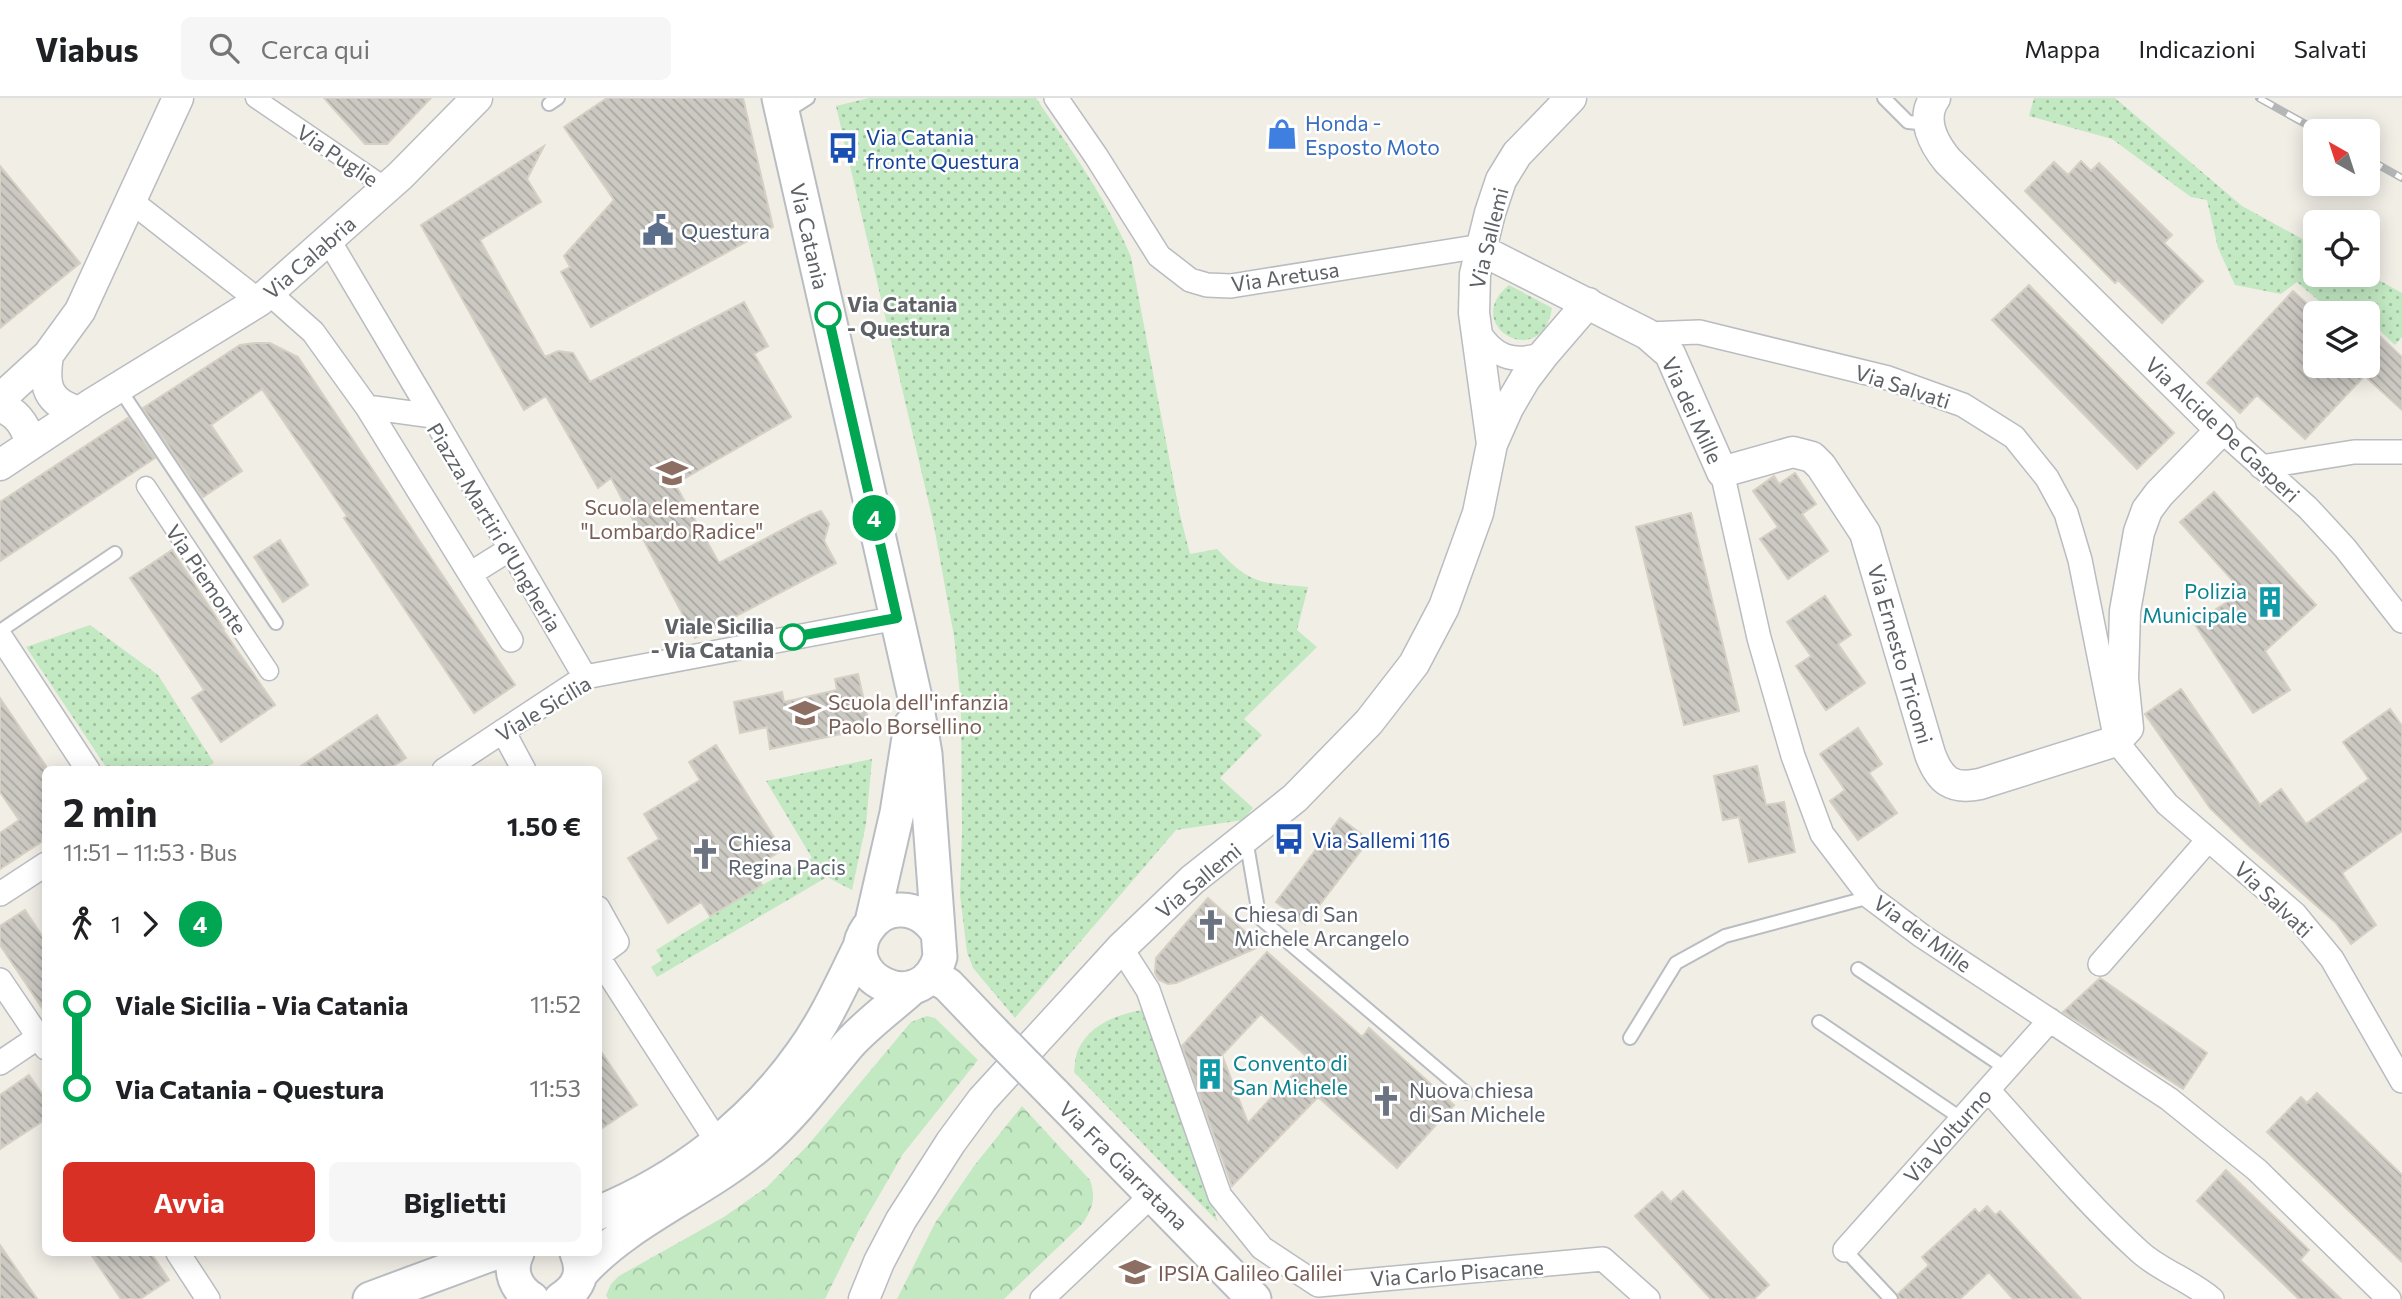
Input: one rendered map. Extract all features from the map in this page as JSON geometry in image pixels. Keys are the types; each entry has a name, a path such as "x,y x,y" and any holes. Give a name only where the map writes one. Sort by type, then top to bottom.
{"main road":[{"name":"Via Catania","path":"790,103 916,702 925,754 938,933"},
{"path":"916,702 897,813 862,958 866,970 875,980 887,987 900,989 923,981"},
{"path":"602,1211 649,1190 718,1143 753,1111 803,1053 867,933 883,914 909,910 932,923 941,945 940,957 923,981 851,1041 762,1143 602,1253"},
{"name":"Via Fra Giarratana","path":"923,981 948,985 1254,1299"},
{"path":"370,1299 486,1256"},
{"path":"516,1256 513,1270 515,1282 525,1294 559,1289"},
{"path":"501,1299 559,1289 598,1256"}],"street":[{"path":"0,399 48,355 80,311 177,98"},
{"name":"Via Puglie","path":"255,98 387,188"},
{"name":"Via Calabria","path":"0,465 264,296 387,188 477,98"},
{"name":"Via Aretusa","path":"1056,98 1090,146 1159,256 1190,280 1207,285 1231,286 1469,248 1481,250"},
{"name":"Via Sallemi","path":"1492,444 1473,295 1481,250 1502,180 1517,154 1571,98"},
{"name":"Via Alcide De Gasperi","path":"1932,111 1933,142 1948,161 2221,430 2308,508 2345,548 2402,621"},
{"path":"131,201 313,332 367,407 511,640"},
{"path":"328,239 433,416"},
{"name":"Via Salvati","path":"1481,250 1647,334 1699,332 1888,378 1963,405 2014,437 2047,478 2066,513 2080,560 2116,741 2167,804 2295,914 2332,959 2402,1081"},
{"name":"Via Sallemi","path":"864,1299 879,1262 901,1220 951,1142 982,1100 1121,948 1192,880 1295,799 1369,722 1414,664 1444,607 1478,513 1492,444 1525,379 1588,303"},
{"path":"1477,329 1485,343 1497,353 1511,358 1528,359 1544,354"},
{"name":"Via dei Mille","path":"1647,334 1670,354 1722,472 1759,638 1793,756 1822,834 1870,897 1922,936 2169,1099 2257,1170 2389,1299"},
{"path":"48,355 45,376 51,396 65,408 87,408"},
{"path":"0,407 18,417 27,429 31,444"},
{"name":"Piazza Martiri d'Ungheria","path":"367,407 433,416 585,677"},
{"path":"2116,741 2128,728 2123,679 2125,611 2139,532 2147,510 2159,494 2221,430"},
{"path":"2261,467 2354,452 2402,452"},
{"name":"Via Ernesto Tricomi","path":"1722,472 1793,453 1812,457 1821,466 1865,533 1930,754 1945,780 1967,787 2116,741"},
{"name":"Via Piemonte","path":"146,486 269,671"},
{"path":"470,574 510,549"},
{"name":"Viale Sicilia","path":"450,766 585,677 897,618"},
{"path":"0,633 85,766"},
{"path":"503,731 522,766"},
{"path":"2100,964 2208,840"},
{"path":"0,894 42,867"},
{"path":"602,915 617,942 602,954"},
{"name":"Via Carlo Pisacane","path":"1121,948 1148,990 1220,1196 1262,1248 1318,1285 1347,1280 1603,1259 1648,1299"},
{"path":"602,963 718,1143"},
{"path":"0,980 42,1038"},
{"name":"Via Volturno","path":"1845,1250 2050,1020"},
{"path":"0,1063 42,1040"},
{"path":"1988,1090 2102,1216 2142,1254 2196,1286 2212,1299"},
{"path":"1042,1299 1153,1194"},
{"path":"180,1256 208,1299"}],"lane":[{"path":"1884,98 1908,122 1932,111"},
{"path":"119,388 276,623"},
{"path":"0,633 115,553"},
{"path":"1246,839 1262,920 1466,1093"},
{"path":"1630,1038 1676,963 1725,936 1870,897"},
{"path":"1858,969 2007,1069"},
{"path":"1819,1022 1962,1119"},
{"path":"1845,1250 1891,1299"}],"green space":[{"path":"869,98 1036,98 1100,195 1131,257 1180,515 1190,554 1217,549 1239,570 1258,580 1308,587 1297,630 1317,647 1244,719 1262,735 1220,778 1253,808 1243,820 1176,830 1015,1018 973,968 967,952 960,895 961,704 954,636 933,521 836,106"},
{"path":"2034,98 2115,98 2242,206 2303,239 2303,287 2380,287 2380,281 2402,293 2402,337 2395,345 2380,331 2380,301 2319,301 2297,282 2281,294 2235,285 2218,248 2207,200 2191,197 2112,139 2029,116"},
{"path":"1509,285 1552,308 1545,327 1534,337 1521,340 1508,336 1498,327 1493,315 1496,300"},
{"path":"90,625 158,675 214,763 209,766 105,766 26,647"},
{"path":"872,759 866,824 852,890 827,877 657,977 651,967 662,960 656,950 762,885 812,858 766,781"},
{"path":"1143,1010 1218,1222 1074,1072 1077,1052 1090,1033 1124,1014"},
{"path":"927,1016 935,1018 978,1060 903,1154 858,1232 825,1299 608,1299 606,1295 611,1284 619,1276 724,1217 767,1187 809,1144 911,1022"},
{"path":"1022,1106 1090,1180 1093,1202 1083,1223 1004,1299 897,1299 935,1223 974,1166"}],"building":[{"path":"324,98 431,98 387,144 365,144"},
{"path":"607,98 743,98 773,227 591,327 561,272 570,267 564,256 614,200 564,127"},
{"path":"544,146 527,179 541,202 480,240 545,357 558,351 573,353 590,382 744,302 768,346 754,354 791,417 675,484 719,563 821,511 829,524 824,541 836,563 695,638 611,478 598,488 546,396 524,410 421,225"},
{"path":"2081,161 2091,171 2099,163 2172,235 2164,243 2203,281 2162,323 2118,280 2115,283 2025,191 2054,162 2068,175"},
{"path":"0,166 80,263 0,328"},
{"path":"2029,285 2174,433 2137,469 1992,320"},
{"path":"2293,291 2304,301 2303,378 2362,378 2305,439 2257,395 2240,413 2207,383"},
{"path":"2380,336 2402,357 2402,410 2368,379 2380,378"},
{"path":"270,343 298,357 515,685 474,713 262,389 211,425 242,471 203,497 143,408 240,345"},
{"path":"128,418 155,458 0,561 0,502"},
{"path":"1795,473 1816,504 1802,514 1828,551 1788,579 1760,539 1778,527 1753,491 1774,476 1779,484"},
{"name":"Polizia Municipale","path":"2214,492 2316,605 2265,651 2290,690 2253,713 2194,623 2243,592 2180,522"},
{"path":"1691,513 1739,711 1684,725 1636,527"},
{"path":"280,540 308,585 283,602 254,557"},
{"path":"172,550 275,705 221,742 192,698 204,690 130,578"},
{"path":"1825,596 1851,635 1838,644 1865,683 1826,710 1796,666 1811,656 1787,622"},
{"path":"858,674 870,728 770,749 767,727 740,733 734,702 782,692 784,702 837,690 835,679"},
{"path":"2181,689 2260,805 2281,789 2306,824 2369,779 2343,742 2390,709 2402,726 2402,831 2342,873 2376,925 2351,944 2336,923 2210,808 2145,714"},
{"path":"0,698 46,766 42,766 42,842 0,869 0,833 19,820 0,792"},
{"path":"377,715 406,758 393,766 301,766"},
{"path":"1858,728 1882,764 1869,773 1897,813 1858,840 1830,801 1845,790 1820,754"},
{"name":"Chiesa Regina Pacis","path":"716,745 782,850 752,869 762,885 710,916 701,902 668,923 628,858 659,839 644,814 700,780 689,762"},
{"path":"1757,766 1766,805 1784,802 1795,852 1749,862 1739,817 1723,820 1714,776"},
{"path":"1340,818 1369,840 1305,924 1276,902"},
{"name":"Chiesa di San Michele Arcangelo","path":"1208,898 1261,946 1176,983 1168,984 1159,980 1155,973 1156,958"},
{"path":"25,910 42,936 42,1008 0,945 0,926"},
{"name":"Convento di San Michele","path":"1267,952 1362,1037 1369,1028 1454,1105 1397,1168 1318,1097 1232,1186 1182,1046","holes":["1261,1014 1308,1058 1248,1123 1222,1055"]},
{"path":"2100,978 2207,1053 2183,1089 2063,1012"},
{"path":"602,1053 637,1105 602,1128"},
{"path":"29,1075 42,1094 42,1122 0,1149 0,1095"},
{"path":"2317,1093 2402,1175 2402,1262 2267,1132 2301,1097 2307,1103"},
{"path":"2226,1170 2309,1250 2300,1260 2341,1299 2299,1299 2197,1201"},
{"path":"1683,1191 1769,1285 1754,1299 1711,1299 1635,1216 1662,1192 1671,1202"},
{"path":"1987,1206 1995,1215 2000,1211 2081,1299 2013,1299 1989,1272 1960,1299 1900,1299 1898,1294 1929,1265 1922,1257 1975,1209 1979,1214"},
{"path":"0,1245 37,1299 0,1299"},
{"path":"92,1256 153,1256 169,1280 140,1299 121,1299"}],"railway":[{"path":"2259,98 2303,123"},
{"path":"2380,166 2402,178"}],"bus line":[{"name":"4","path":"793,637 897,618 828,315"}],"place":[{"name":"Honda - Esposto Moto","path":"1282,134"},
{"name":"Via Catania fronte Questura","path":"843,148"},
{"name":"Questura","path":"658,230"},
{"name":"Via Catania - Questura","path":"828,315"},
{"name":"Scuola elementare \"Lombardo Radice\"","path":"672,473"},
{"name":"Polizia Municipale","path":"2270,602"},
{"name":"Viale Sicilia - Via Catania","path":"793,637"},
{"name":"Scuola dell'infanzia Paolo Borsellino","path":"805,713"},
{"name":"Via Sallemi 116","path":"1289,839"},
{"name":"Chiesa Regina Pacis","path":"705,854"},
{"name":"Chiesa di San Michele Arcangelo","path":"1211,925"},
{"name":"Convento di San Michele","path":"1210,1074"},
{"name":"Nuova chiesa di San Michele","path":"1386,1101"},
{"name":"IPSIA Galileo Galilei","path":"1135,1272"}]}
